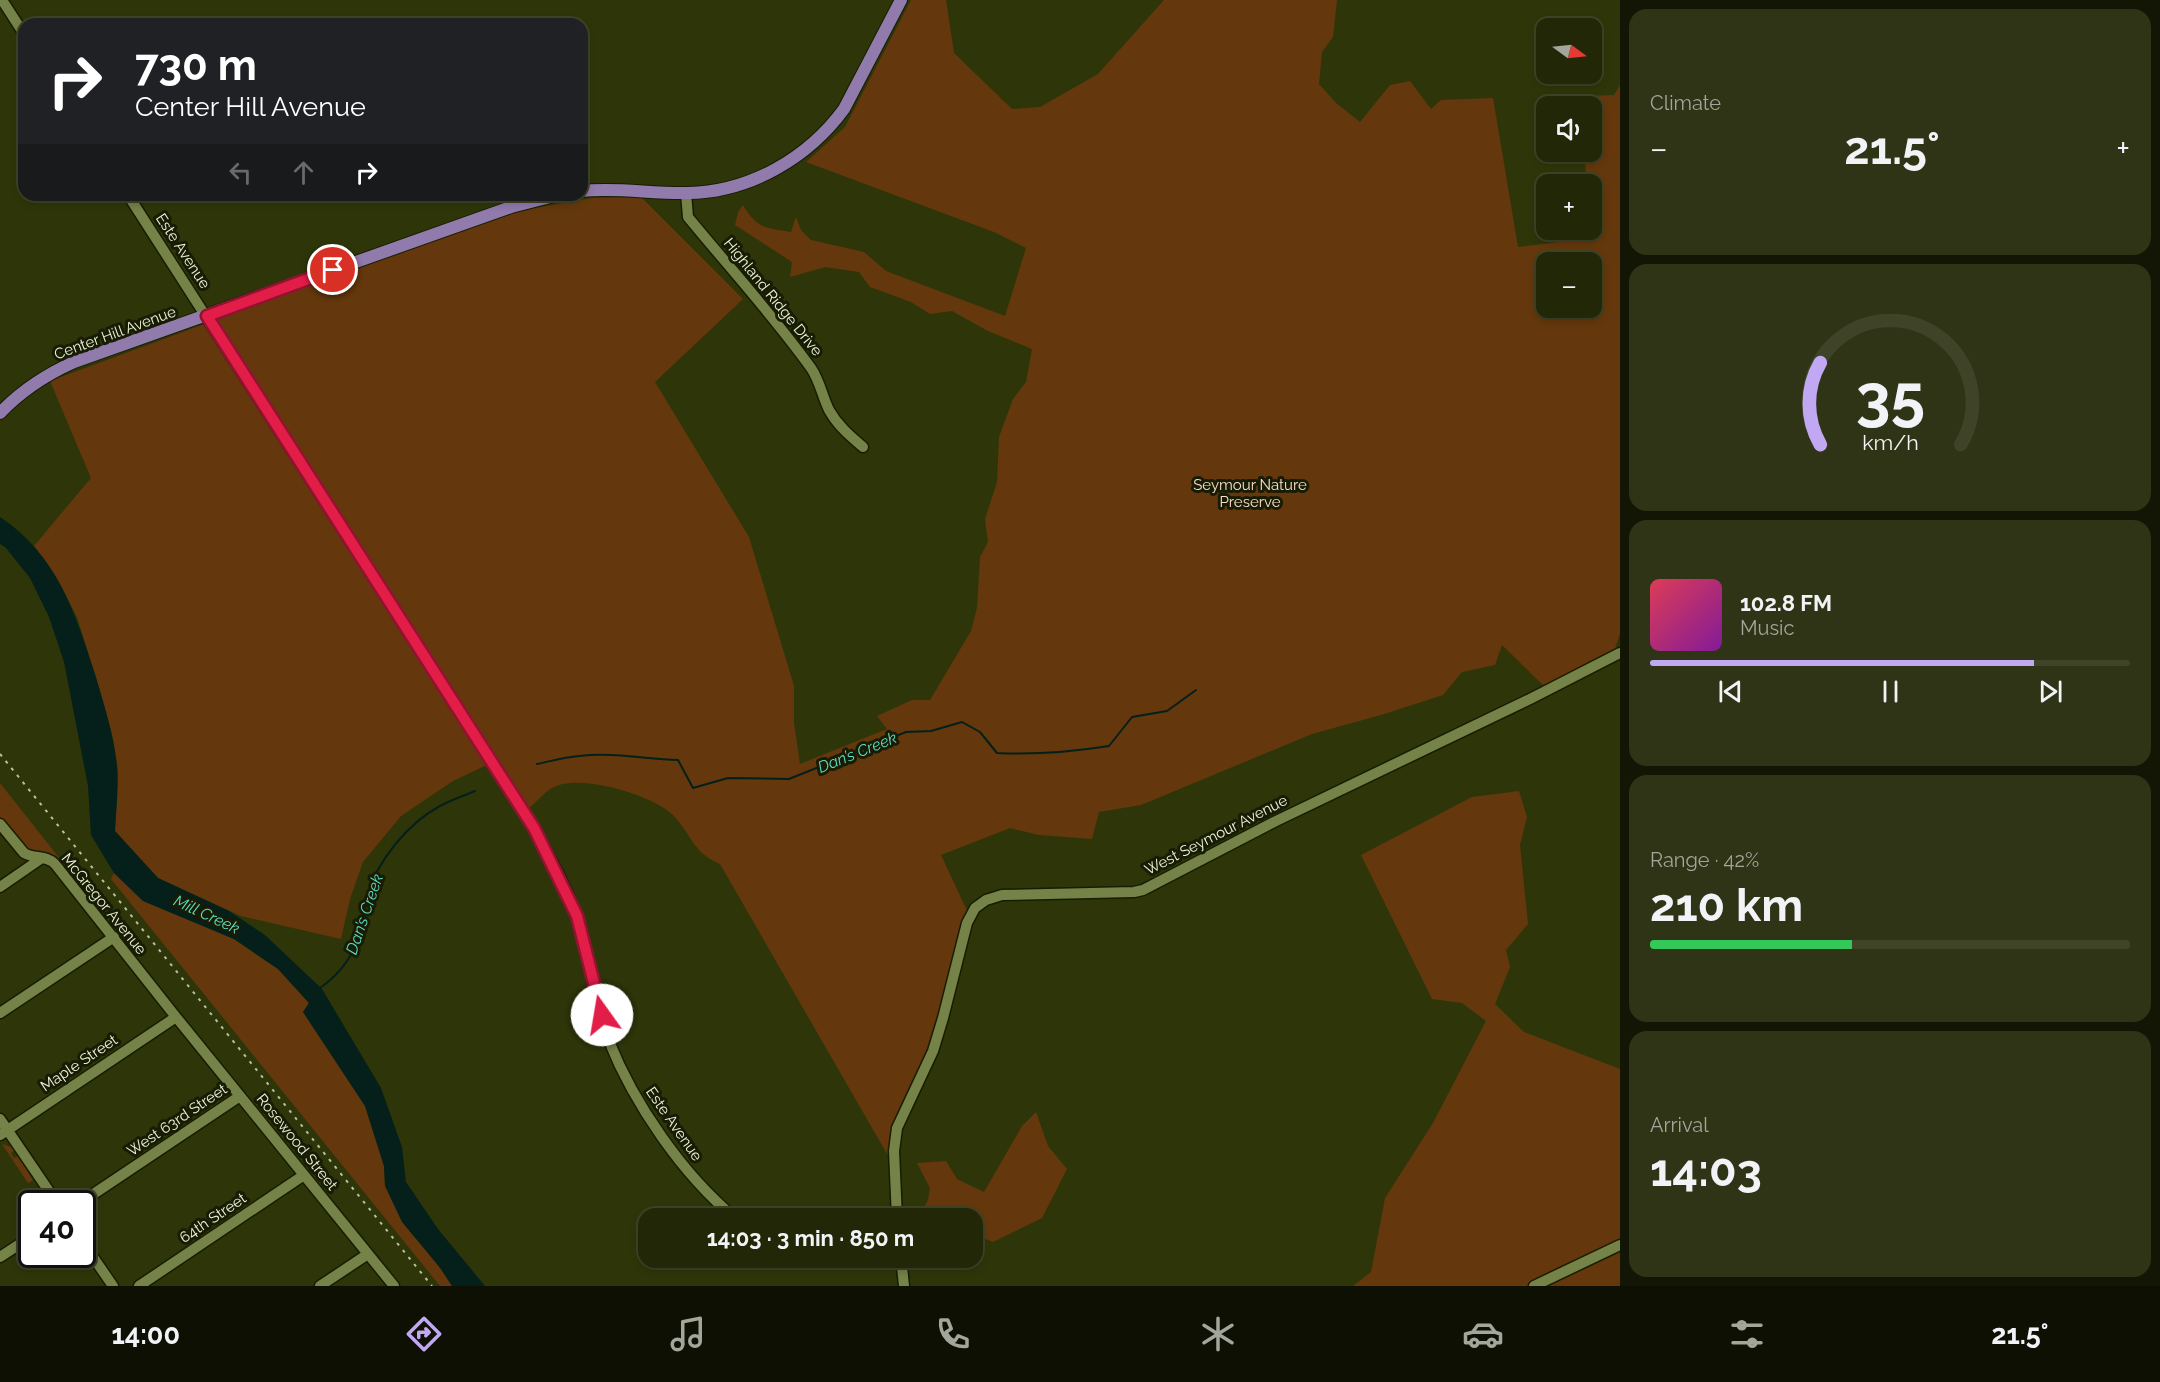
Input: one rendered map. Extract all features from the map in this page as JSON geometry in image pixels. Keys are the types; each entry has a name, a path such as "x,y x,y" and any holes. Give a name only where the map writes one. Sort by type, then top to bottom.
{"main road":[{"path":"588,191 703,192 743,183 781,166 812,145 834,123 848,103 901,0"},
{"name":"Center Hill Avenue","path":"0,413 30,385 47,374 74,362 511,207 534,201"}],"street":[{"path":"2,0 18,25"},
{"name":"Highland Ridge Drive","path":"686,193 688,217 774,320 810,368 817,378 829,410 841,429 863,447"},
{"name":"Este Avenue","path":"133,201 524,812 542,843 577,916 609,1040 640,1104 700,1185 724,1208"},
{"name":"West Seymour Avenue","path":"897,1208 894,1151 897,1128 933,1050 944,1018 967,923 980,904 1002,895 1143,890 1274,822 1620,654"},
{"name":"McGregor Avenue","path":"0,824 24,853 51,860 55,864 176,1017"},
{"path":"0,887 42,858"},
{"path":"0,1013 114,937"},
{"name":"Rosewood Street","path":"176,1017 394,1286"},
{"name":"Maple Street","path":"4,1132 176,1017"},
{"name":"West 63rd Street","path":"96,1192 240,1096"},
{"path":"0,1119 4,1132 47,1190"},
{"name":"64th Street","path":"139,1286 304,1175"},
{"path":"0,1257 18,1245"},
{"path":"1534,1286 1620,1245"},
{"path":"320,1286 368,1254"},
{"path":"96,1261 113,1286"},
{"path":"902,1268 904,1285"}],"green space":[{"name":"Seymour Nature Preserve","path":"911,0 946,0 954,53 1012,109 1040,107 1098,74 1164,0 1337,0 1333,37 1322,52 1319,84 1336,103 1360,122 1390,85 1410,81 1431,109 1441,100 1493,98 1518,247 1576,240 1602,240 1602,174 1586,174 1585,162 1602,162 1602,96 1584,96 1614,95 1620,85 1620,633 1612,659 1548,690 1502,645 1495,665 1462,672 1443,695 1312,734 1141,805 1099,812 1092,839 1039,835 1010,828 941,855 970,917 943,1018 901,1115 894,1166 720,864 698,849 673,815 663,807 633,793 596,784 564,784 548,790 524,812 493,762 453,781 401,816 363,862 350,899 341,939 241,916 158,878 115,831 118,770 113,738 101,694 77,617 59,582 34,546 91,478 50,381 332,277 523,210 575,201 588,201 588,199 592,198 641,197 743,299 655,382 749,537 794,686 794,723 800,764 887,729 877,716 912,700 930,700 971,631 977,608 980,557 988,542 985,519 997,482 999,437 1013,399 1026,382 1032,349 988,331 952,311 930,314 911,302 870,287 859,272 825,267 790,277 792,262 735,225 738,212 743,205 753,219 763,226 791,232 796,217 801,230 811,240 864,252 886,271 1005,316 1026,248 994,232 806,162 845,127"},
{"path":"0,783 64,864 34,857 0,824"},
{"path":"1519,791 1527,817 1520,845 1528,924 1506,950 1510,967 1495,1004 1524,1032 1620,1069 1620,1286 1353,1286 1371,1272 1385,1198 1433,1123 1486,1021 1462,1003 1432,999 1361,855 1472,797"},
{"path":"114,873 143,901 234,939 278,969 309,1003 303,1012 365,1106 384,1166 385,1186 452,1286 440,1286 111,879"},
{"path":"1036,1112 1048,1146 1067,1169 1042,1218 993,1242 983,1238 983,1208 924,1208 930,1188 917,1163 946,1161 957,1179 984,1192 1022,1126"},
{"path":"2,1144 11,1147 14,1151 11,1153 14,1158 18,1156 33,1180 28,1183"}],"water":[{"name":"Mill Creek","path":"0,517 20,532 50,567 80,629 114,743 118,783 115,831 158,878 229,911 265,935 322,989 381,1088 402,1147 406,1182 438,1229 485,1286 452,1286 402,1222 385,1186 384,1166 365,1106 303,1012 309,1003 278,969 234,939 143,901 114,873 91,835 88,786 64,662 49,617 30,578 6,548 0,544"}],"waterway":[{"name":"Dan’s Creek","path":"537,764 568,757 591,755 678,760 693,788 728,778 789,779 906,732 931,731 962,722 980,732 997,753 1081,750 1109,746 1132,717 1167,711 1196,690"},
{"name":"Dan’s Creek","path":"320,988 340,970 351,955 361,929 371,884 395,845 416,822 428,813 475,791"}],"railway":[{"path":"0,754 432,1286"}],"route":[{"path":"333,270 207,316 534,828 577,916 602,1015"}]}
